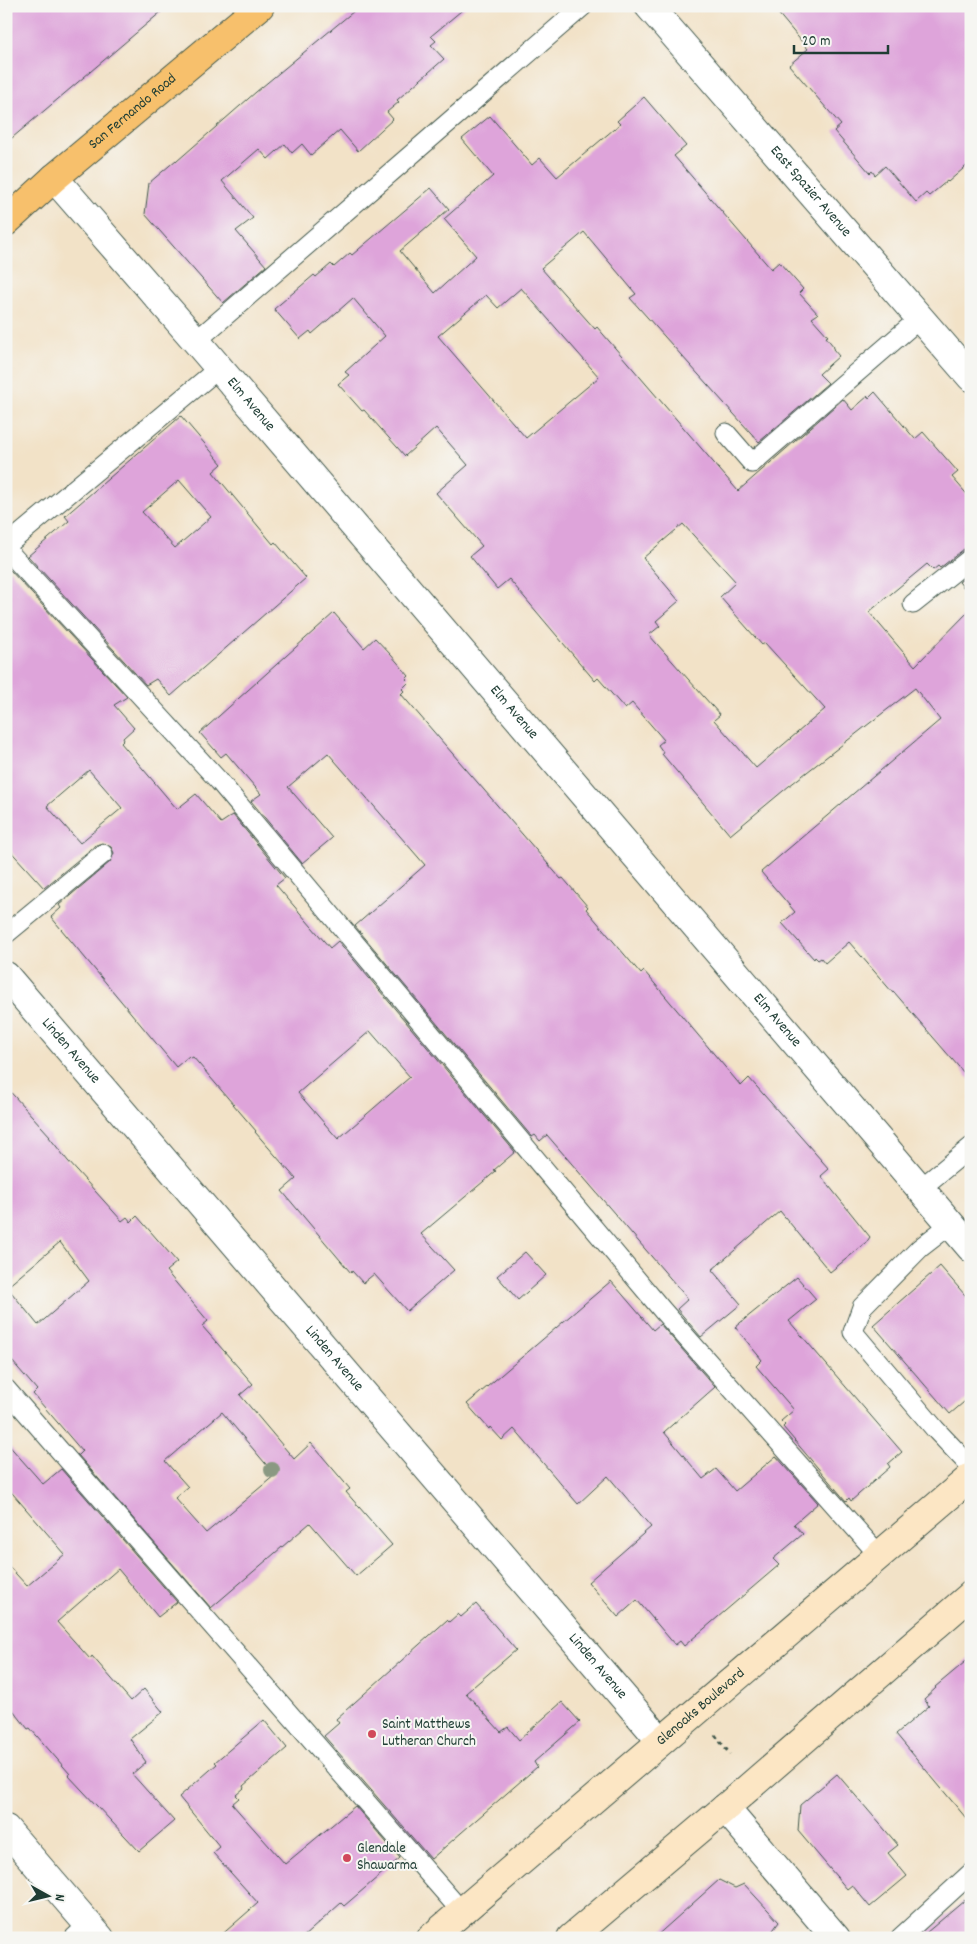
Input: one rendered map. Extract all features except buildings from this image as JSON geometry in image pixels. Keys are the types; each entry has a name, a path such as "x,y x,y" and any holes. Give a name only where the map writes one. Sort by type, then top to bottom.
{"main road":[{"name":"San Fernando Road","path":"6,222 54,178 260,6"},
{"name":"Glenoaks Boulevard","path":"431,1938 971,1477"},
{"path":"571,1938 725,1808 971,1595"}],"street":[{"name":"East Spazier Avenue","path":"649,6 971,377"},
{"name":"Elm Avenue","path":"54,178 196,341 971,1248"},
{"name":"Linden Avenue","path":"6,976 660,1741"},
{"path":"725,1808 836,1938"},
{"path":"6,1829 87,1933"}],"lane":[{"path":"196,341 584,6"},
{"path":"726,433 752,463 920,318"},
{"path":"219,368 6,547 219,781 663,1311 879,1555"},
{"path":"913,604 971,558"},
{"path":"6,934 103,854"},
{"path":"920,1189 971,1147"},
{"path":"951,1224 920,1248 862,1307 853,1332 935,1429 971,1467"},
{"path":"6,1389 462,1912"},
{"path":"900,1938 971,1873"}],"path":[{"path":"711,1731 730,1754"}],"place":[{"name":"Saint Matthews Lutheran Church","path":"372,1734"},
{"name":"Glendale Shawarma","path":"347,1858"}]}
